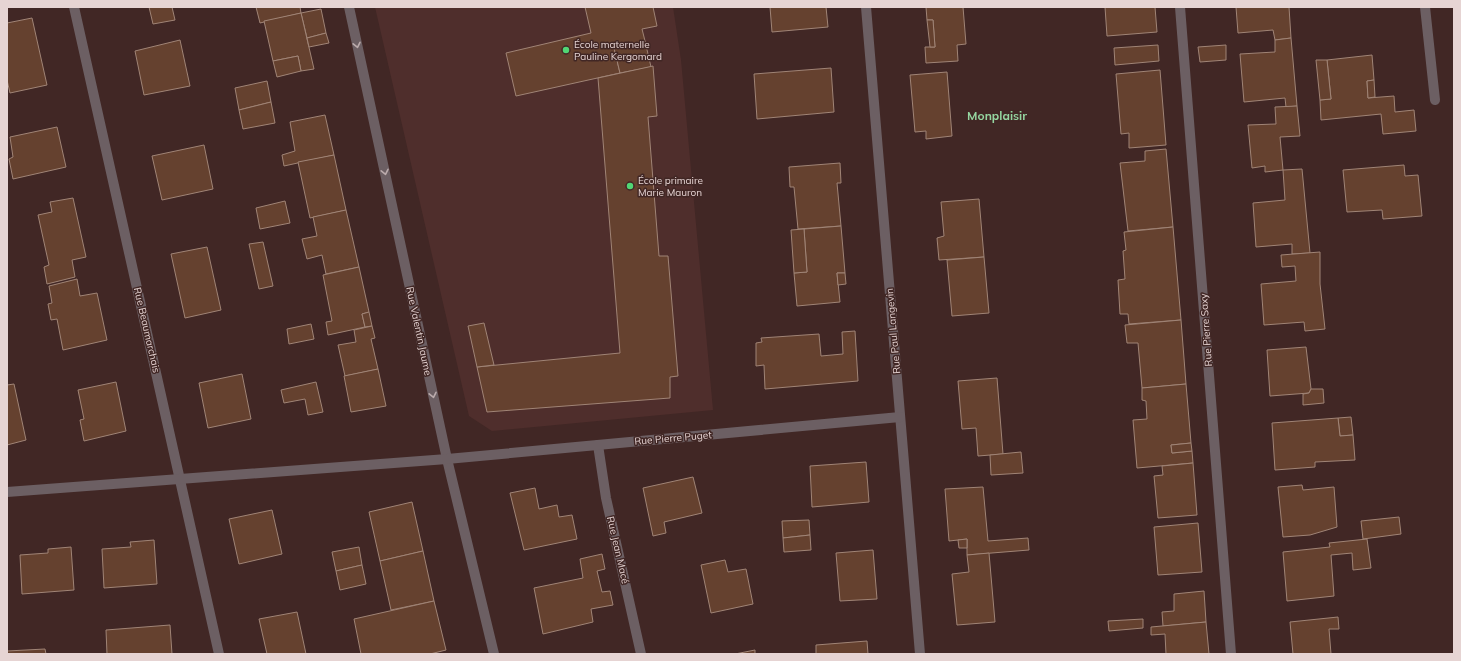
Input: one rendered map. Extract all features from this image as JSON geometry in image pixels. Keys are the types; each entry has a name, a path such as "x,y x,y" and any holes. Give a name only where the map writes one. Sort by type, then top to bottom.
{"street":[{"name":"Rue Beaumarchais","path":"74,7 220,654"},
{"name":"Rue Valentin Jaume","path":"349,7 447,459 494,654"},
{"name":"Rue Paul Langevin","path":"866,7 920,654"},
{"name":"Rue Pierre Saxy","path":"1180,7 1231,654"},
{"path":"1425,7 1435,100"},
{"name":"Rue Pierre Puget","path":"7,492 447,459 900,417"},
{"name":"Rue Jean Macé","path":"598,445 606,498 641,654"}],"shaded area":[{"path":"375,7 673,7 681,60 713,410 492,431 469,416"}],"building":[{"path":"149,7 172,7 175,20 153,24"},
{"path":"256,7 300,7 301,13 260,23"},
{"name":"École maternelle Pauline Kergomard","path":"585,7 653,7 657,26 642,29 645,41 614,48 620,73 516,96 506,53 591,33"},
{"path":"770,7 826,7 828,27 772,32"},
{"path":"926,7 963,7 966,44 957,45 958,61 926,63 925,47 935,47 933,20 927,20"},
{"path":"1105,7 1155,7 1157,32 1107,36"},
{"path":"1236,7 1289,7 1291,38 1275,40 1273,30 1238,33"},
{"path":"321,9 326,33 307,38 301,13"},
{"path":"301,13 314,69 301,71 298,56 273,61 264,21"},
{"path":"32,18 47,85 10,93 7,80 7,23"},
{"path":"927,20 933,20 935,47 930,47"},
{"path":"326,33 329,43 309,47 307,38"},
{"path":"1291,38 1297,106 1286,107 1285,98 1244,102 1240,54 1275,52 1275,40"},
{"path":"180,40 190,86 144,95 135,51"},
{"path":"645,41 651,67 620,73 614,48"},
{"path":"1158,45 1159,61 1115,65 1114,48"},
{"path":"1226,45 1226,60 1200,62 1198,47"},
{"path":"1372,55 1374,80 1367,81 1368,98 1394,96 1395,112 1414,110 1416,131 1383,134 1381,114 1321,120 1320,100 1331,99 1327,60"},
{"path":"298,56 301,71 277,77 273,61"},
{"path":"1316,60 1327,60 1331,99 1320,100"},
{"name":"École primaire Marie Mauron","path":"653,66 657,116 648,117 659,256 668,256 678,376 670,377 670,398 487,412 477,367 620,353 598,78"},
{"path":"831,68 834,112 757,119 754,74"},
{"path":"1160,70 1166,145 1129,148 1129,133 1121,134 1116,74"},
{"path":"947,72 952,136 926,139 926,131 915,132 910,75"},
{"path":"1374,80 1375,97 1368,98 1367,81"},
{"path":"267,81 271,102 239,110 235,88"},
{"path":"271,102 275,123 243,129 239,110"},
{"path":"1297,106 1300,136 1280,137 1283,170 1265,172 1265,166 1252,168 1248,125 1276,124 1275,107"},
{"path":"325,115 334,155 284,166 282,155 295,151 290,122"},
{"path":"57,127 66,167 13,179 9,159 13,157 10,137"},
{"path":"204,145 213,189 162,200 152,156"},
{"path":"1166,149 1173,227 1128,231 1120,163 1145,161 1145,151"},
{"path":"334,155 346,210 310,218 298,162"},
{"path":"840,163 841,183 837,183 841,226 798,229 794,187 790,187 789,167"},
{"path":"1404,165 1405,176 1418,175 1422,216 1383,219 1382,210 1347,212 1343,170"},
{"path":"1302,169 1310,253 1292,254 1292,244 1256,247 1253,203 1285,200 1283,170"},
{"path":"73,198 86,257 72,260 75,277 47,284 44,267 49,265 38,215 52,212 50,202"},
{"path":"979,199 984,257 939,260 937,238 944,236 941,202"},
{"path":"285,201 290,223 260,229 256,208"},
{"path":"346,210 359,267 326,274 322,255 307,259 302,239 317,236 313,217"},
{"path":"841,226 845,273 837,273 840,302 797,306 794,273 807,272 804,229"},
{"path":"1173,227 1181,320 1129,324 1128,314 1120,314 1118,280 1125,279 1123,251 1126,250 1124,232"},
{"path":"804,229 807,272 794,273 791,230"},
{"path":"263,242 273,286 259,289 249,244"},
{"path":"207,247 221,310 185,318 171,254"},
{"path":"1320,252 1320,284 1325,329 1305,331 1304,322 1264,325 1261,284 1296,281 1295,266 1282,267 1281,255"},
{"path":"984,257 989,313 952,316 947,260"},
{"path":"359,267 369,312 362,314 365,327 328,335 326,322 332,321 323,275"},
{"path":"837,273 845,273 846,284 838,285"},
{"path":"77,279 80,296 97,293 107,340 63,350 57,319 51,320 48,304 52,303 49,286"},
{"path":"369,312 372,326 365,327 362,314"},
{"path":"1181,320 1186,384 1142,388 1138,343 1127,343 1125,325"},
{"path":"484,323 494,365 477,367 468,326"},
{"path":"311,324 314,339 289,344 287,329"},
{"path":"372,326 375,338 371,339 378,369 345,376 338,345 356,342 354,330"},
{"path":"855,331 858,381 765,389 764,365 756,366 756,343 762,342 761,338 819,334 821,356 843,354 842,332"},
{"path":"1306,347 1311,389 1309,393 1270,396 1267,350"},
{"path":"378,369 386,406 351,412 344,376"},
{"path":"242,374 251,419 208,428 199,383"},
{"path":"997,378 1003,454 978,456 976,428 962,429 958,381"},
{"path":"116,382 126,431 84,441 80,420 84,419 78,390"},
{"path":"316,382 323,412 308,415 305,399 284,403 281,390"},
{"path":"14,384 26,440 7,445 7,385"},
{"path":"1186,384 1191,443 1171,445 1172,453 1192,451 1193,463 1137,468 1133,420 1147,419 1146,401 1142,400 1142,388"},
{"path":"1311,389 1323,389 1324,403 1303,405 1303,394 1309,393"},
{"path":"1351,417 1353,435 1340,436 1338,418"},
{"path":"1338,418 1340,436 1353,435 1355,460 1315,462 1315,467 1275,470 1272,423"},
{"path":"1191,443 1192,451 1172,453 1171,445"},
{"path":"1021,452 1023,473 991,475 990,455"},
{"path":"866,462 869,502 812,507 810,466"},
{"path":"1193,463 1197,515 1158,518 1154,476 1163,475 1162,466"},
{"path":"693,477 702,513 664,522 666,533 653,536 643,488"},
{"path":"1302,485 1303,490 1334,487 1337,527 1310,535 1283,537 1278,487"},
{"path":"983,487 988,541 1028,538 1029,550 967,555 967,539 949,541 945,489"},
{"path":"535,488 539,509 557,505 559,517 572,515 577,539 524,550 510,493"},
{"path":"412,502 423,551 380,561 369,512"},
{"path":"272,510 282,554 239,564 229,519"},
{"path":"1399,517 1401,534 1363,539 1361,521"},
{"path":"809,520 810,535 783,538 782,521"},
{"path":"1198,523 1202,572 1158,575 1154,527"},
{"path":"810,535 811,550 784,552 783,538"},
{"path":"967,539 967,548 959,548 958,540"},
{"path":"1367,539 1371,568 1353,570 1352,553 1331,555 1334,596 1287,601 1283,552 1330,547 1329,543"},
{"path":"154,540 157,584 104,588 102,549 131,547 130,542"},
{"path":"71,547 74,590 22,594 20,555 48,553 48,549"},
{"path":"359,547 362,565 336,571 332,552"},
{"path":"873,550 877,599 840,601 836,553"},
{"path":"423,551 434,601 391,610 380,561"},
{"path":"989,553 995,622 957,625 952,574 969,572 967,555"},
{"path":"602,554 605,569 597,571 602,592 610,591 613,605 591,609 593,622 543,634 534,588 583,578 580,559"},
{"path":"725,560 728,572 746,569 753,604 711,613 701,565"},
{"path":"362,565 366,584 340,590 336,571"},
{"path":"1204,591 1206,622 1163,626 1162,612 1174,611 1174,594"},
{"path":"434,601 446,650 430,654 361,654 354,619"},
{"path":"297,612 306,654 267,654 259,619"},
{"path":"1338,617 1339,629 1329,629 1331,654 1293,654 1290,622"},
{"path":"1143,619 1143,628 1109,631 1108,621"},
{"path":"1206,622 1209,654 1166,654 1165,634 1151,635 1151,627"},
{"path":"170,625 172,654 107,654 106,630"},
{"path":"867,641 868,654 816,654 816,645"},
{"path":"45,649 46,654 7,654 7,651"},
{"path":"755,650 755,654 735,654"}],"place":[{"name":"École maternelle Pauline Kergomard","path":"566,50"},
{"name":"École primaire Marie Mauron","path":"630,186"}],"district":[{"name":"Monplaisir","path":"997,115"}]}
